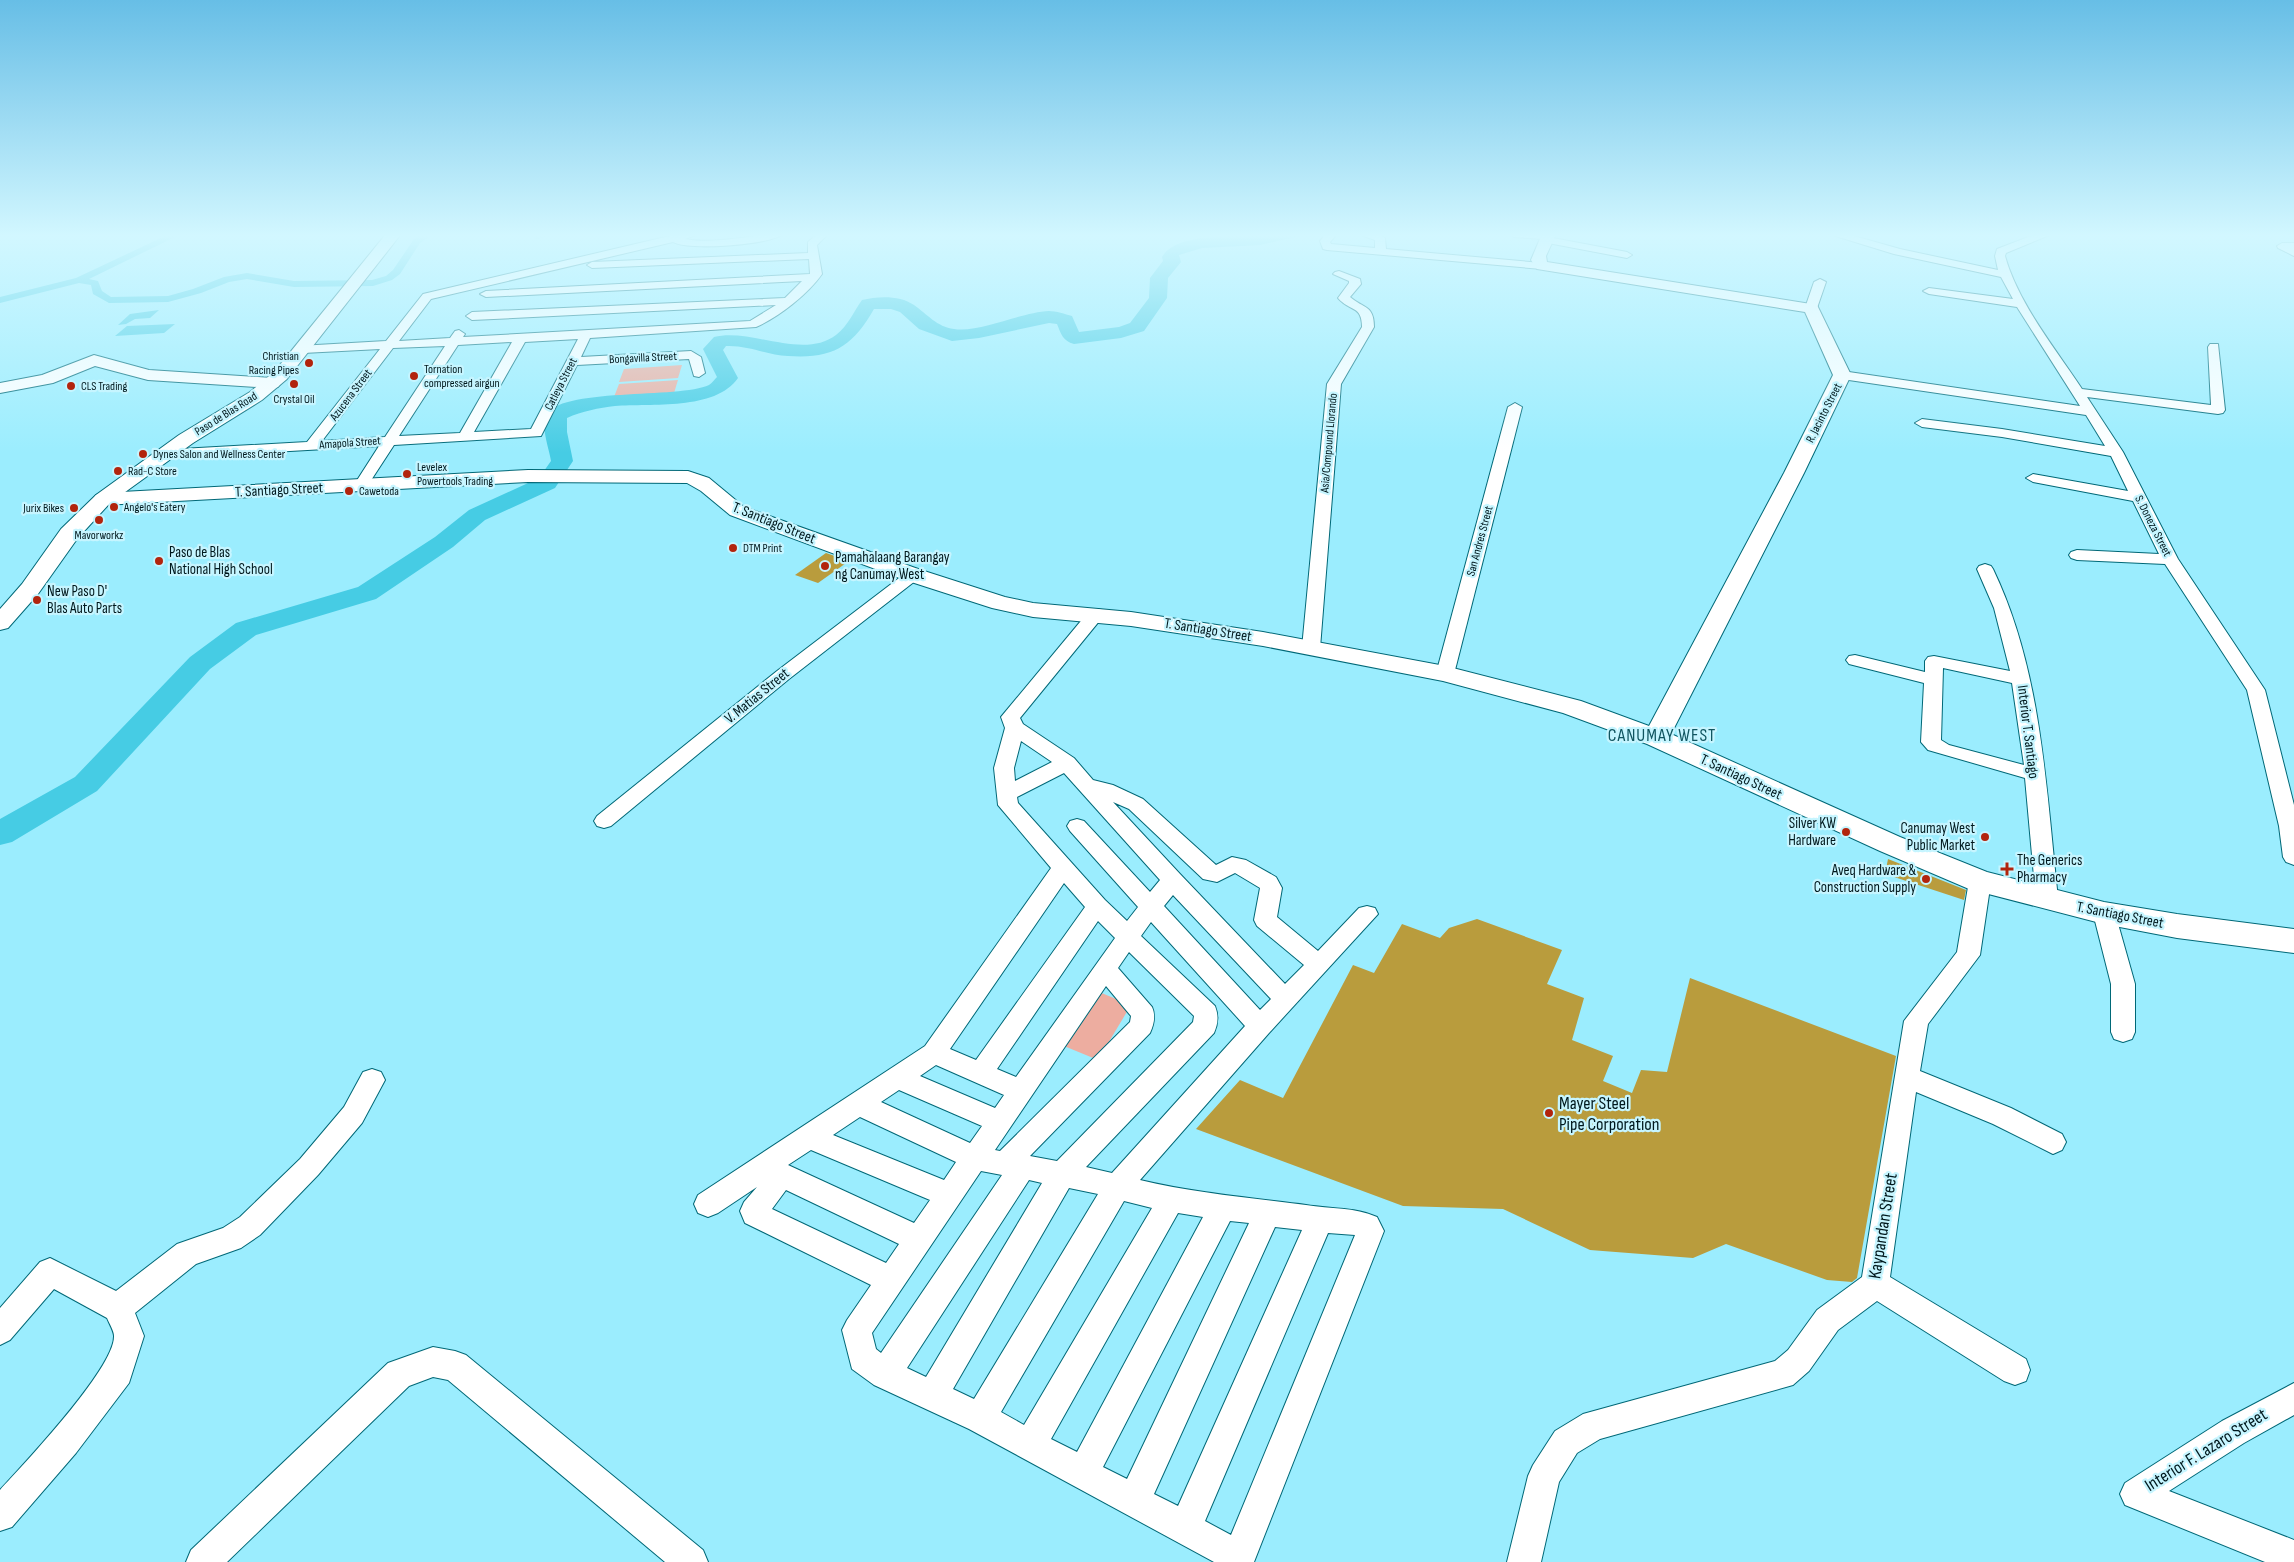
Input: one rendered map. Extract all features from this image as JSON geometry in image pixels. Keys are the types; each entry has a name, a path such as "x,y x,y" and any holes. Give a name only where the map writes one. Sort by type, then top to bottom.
{"main road":[{"name":"Paso de Blas Road","path":"0,623 30,589 69,534 103,499 164,454 272,383 303,349 336,307"},
{"path":"1804,307 1811,308"},
{"name":"R. Jacinto Street","path":"1656,738 1794,474 1842,375 1811,308"},
{"path":"0,388 47,379 94,360 148,375 272,383"},
{"name":"T. Santiago Street","path":"103,499 528,476 676,476 698,479 709,485 730,507 737,511 913,575 1000,603 1033,610 1096,614 1254,637 1445,674 1572,707 1656,738 1890,844 1980,881 2104,913 2232,934 2294,941"}],"street":[{"name":"Azucena Street","path":"312,445 419,307"},
{"path":"361,485 478,307"},
{"path":"472,316 664,307"},
{"path":"303,349 586,335 752,324 761,321 781,307"},
{"name":"Asia/Compound Llorando","path":"1311,648 1334,384 1368,327 1368,316 1364,310 1358,307"},
{"name":"S. Doneza Street","path":"2023,307 2116,452 2170,559 2256,690 2289,826 2294,858"},
{"name":"Catleya Street","path":"536,433 586,335"},
{"path":"465,436 521,338"},
{"path":"2078,392 2218,410 2214,347"},
{"name":"Bongavilla Street","path":"573,361 691,355 696,357 699,373"},
{"path":"1842,375 2090,412"},
{"name":"San Andres Street","path":"1445,674 1515,407"},
{"path":"1922,423 2002,433 2116,452"},
{"name":"Amapola Street","path":"164,454 536,433"},
{"path":"2033,478 2138,497"},
{"path":"2077,555 2170,559"},
{"name":"Interior T. Santiago","path":"1985,570 2002,606 2021,679 2034,774 2047,899"},
{"name":"V. Matias Street","path":"604,822 782,675 913,575"},
{"path":"1096,614 1010,717 1015,728 1067,763 1172,880 1286,999"},
{"path":"1855,660 1932,679"},
{"path":"2021,679 1937,661 1932,662 1931,742 1935,746 2034,774"},
{"path":"932,1396 1062,1174 1205,1026 1206,1013 1098,906 1008,805 1004,768 1015,728"},
{"path":"1007,794 1067,763"},
{"path":"1084,784 1106,790 1136,804 1211,873 1217,874 1232,865 1238,865 1268,883 1271,888 1264,920 1319,965"},
{"path":"1078,826 1260,1026"},
{"path":"708,1204 773,1171 809,1137 934,1053 1063,867"},
{"path":"859,1104 974,1158 1062,1174 1171,1200 1320,1220 1358,1222 1367,1226 1370,1231 1239,1556 980,1418 885,1374 863,1358 857,1330 892,1280 948,1195 974,1158 998,1122 1105,968 1150,906 1172,880"},
{"name":"Kaypandan Street","path":"1524,1562 1544,1476 1566,1442 1594,1426 1782,1374 1800,1361 1822,1326 1835,1313 1864,1296 1875,1284 1916,1021 1968,955 1980,881"},
{"path":"981,1073 1098,906"},
{"path":"2104,913 2123,984 2123,1032"},
{"path":"980,1418 1117,1187 1260,1026 1367,914"},
{"path":"885,1374 1014,1165 1141,1026 1144,1020 1143,1014 1105,968"},
{"path":"934,1053 1021,1090"},
{"path":"1906,1077 2005,1117 2053,1142"},
{"path":"899,1078 998,1122"},
{"path":"118,1308 187,1253 232,1239 250,1226 309,1167 353,1114 372,1080"},
{"path":"809,1137 948,1195"},
{"path":"773,1171 919,1239"},
{"path":"773,1171 754,1211 755,1214 892,1280"},
{"path":"1030,1445 1171,1200"},
{"path":"1083,1473 1223,1207"},
{"path":"1134,1501 1268,1212"},
{"path":"1185,1528 1320,1220"},
{"path":"0,1330 50,1272 118,1308 130,1336 118,1372 65,1442 0,1515"},
{"path":"1875,1284 2015,1370"},
{"path":"203,1562 399,1374 433,1362 455,1366 691,1562"},
{"name":"Interior F. Lazaro Street","path":"2294,1398 2263,1413 2136,1494 2294,1558"}],"shaded area":[{"path":"682,365 678,378 619,382 624,369"},
{"path":"678,380 674,393 614,397 619,384"},
{"path":"1099,992 1131,1005 1098,1060 1064,1046"}],"water":[{"path":"159,310 150,318 135,319 126,324 118,325 130,314"},
{"path":"175,324 164,333 115,336 127,326"}],"building":[{"name":"Pamahalaang Barangay ng Canumay West","path":"826,553 849,561 818,583 795,575"},
{"name":"Aveq Hardware & Construction Supply","path":"1888,859 1966,890 1964,900 1885,874"},
{"name":"Mayer Steel Pipe Corporation","path":"1477,919 1562,950 1547,984 1584,998 1572,1040 1613,1056 1603,1081 1632,1093 1641,1070 1667,1072 1690,978 1896,1056 1857,1278 1852,1282 1827,1280 1726,1244 1693,1258 1590,1250 1503,1209 1403,1206 1196,1129 1240,1080 1283,1098 1353,965 1374,973 1402,924 1440,938 1449,928"}],"waterway":[{"path":"0,834 86,784 200,663 246,629 367,593 444,542 477,515 547,483 562,461 556,432 557,415 572,408 615,400 673,399 716,389 728,378 713,349 721,341 736,340 788,350 823,348 843,339 856,324 866,307"},
{"path":"903,307 926,325 952,335 979,332 1049,317 1065,320 1070,334 1074,338 1121,332 1137,327 1152,307"}],"place":[{"name":"Christian Racing Pipes","path":"309,363"},
{"name":"Tornation compressed airgun","path":"414,376"},
{"name":"Crystal Oil","path":"294,384"},
{"name":"CLS Trading","path":"71,386"},
{"name":"Dynes Salon and Wellness Center","path":"143,454"},
{"name":"Rad-C Store","path":"118,471"},
{"name":"Levelex Powertools Trading","path":"407,474"},
{"name":"Cawetoda","path":"349,491"},
{"name":"Angelo's Eatery","path":"114,507"},
{"name":"Jurix Bikes","path":"74,508"},
{"name":"Mavorworkz","path":"99,520"},
{"name":"DTM Print","path":"733,548"},
{"name":"Paso de Blas National High School","path":"159,561"},
{"name":"Pamahalaang Barangay ng Canumay West","path":"825,566"},
{"name":"New Paso D' Blas Auto Parts","path":"37,600"},
{"name":"Silver KW Hardware","path":"1846,832"},
{"name":"Canumay West Public Market","path":"1985,837"},
{"name":"The Generics Pharmacy","path":"2007,869"},
{"name":"Aveq Hardware & Construction Supply","path":"1926,879"},
{"name":"Mayer Steel Pipe Corporation","path":"1549,1113"}],"district":[{"name":"CANUMAY WEST","path":"1662,735"}]}
